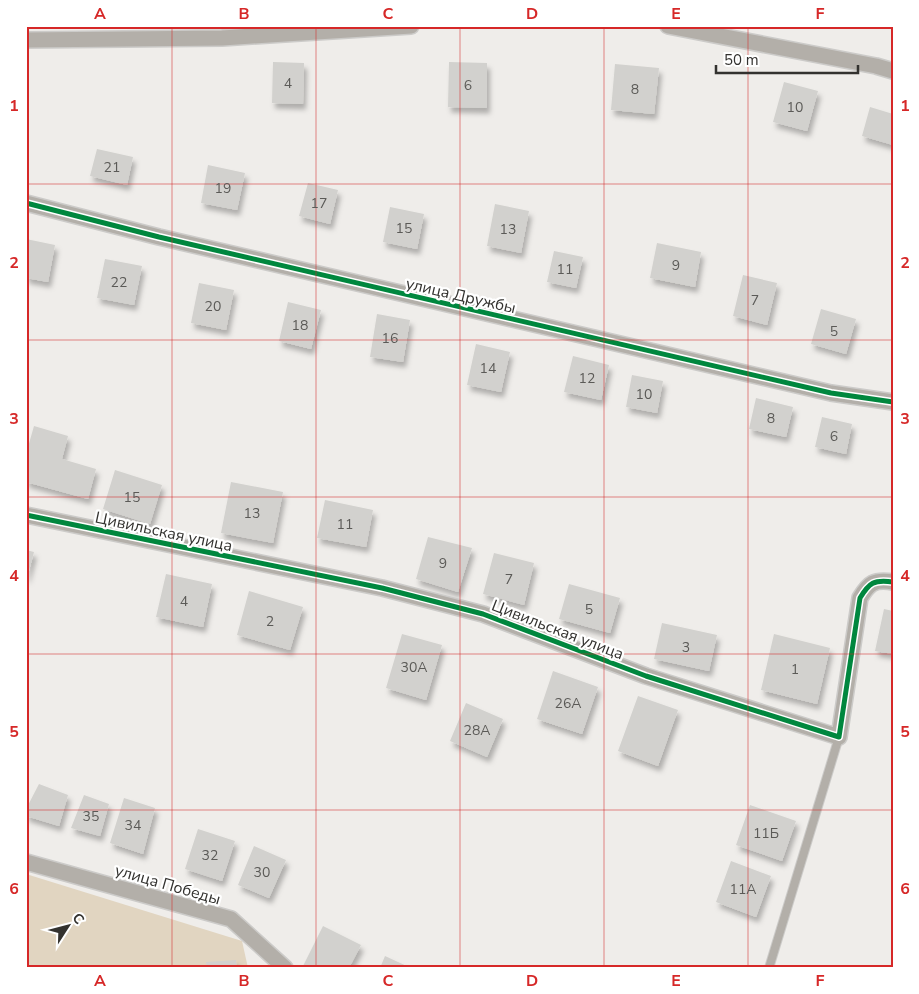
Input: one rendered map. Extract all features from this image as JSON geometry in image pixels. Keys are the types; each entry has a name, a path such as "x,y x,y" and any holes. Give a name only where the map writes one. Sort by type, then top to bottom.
{"street":[{"path":"26,40 222,38 411,26"},
{"path":"668,26 876,66 893,71"},
{"name":"улица Дружбы","path":"26,203 169,239 831,393 893,402"},
{"name":"Цивильская улица","path":"26,515 382,588 483,614 646,676 840,736"},
{"path":"840,736 860,598 867,586 875,582 893,582"},
{"name":"улица Победы","path":"26,862 231,919 285,968"}],"lane":[{"path":"769,968 840,736"}],"shaded area":[{"path":"26,874 242,941 248,968 26,968"}],"building":[{"path":"273,62 304,63 303,104 272,103"},
{"path":"449,62 487,63 487,108 448,107"},
{"path":"615,64 659,68 654,114 611,110"},
{"path":"784,82 818,91 807,131 773,122"},
{"path":"870,107 893,114 893,145 862,136"},
{"path":"97,149 133,157 127,185 90,176"},
{"path":"208,165 245,173 237,210 201,203"},
{"path":"308,183 338,190 330,224 299,216"},
{"path":"495,204 529,211 521,253 487,246"},
{"path":"390,207 424,214 417,249 383,242"},
{"path":"26,239 55,245 48,282 26,278"},
{"path":"657,243 701,252 695,287 650,278"},
{"path":"554,251 583,257 576,288 547,282"},
{"path":"105,259 142,266 134,305 97,298"},
{"path":"743,275 777,283 767,325 733,316"},
{"path":"199,283 234,290 226,330 191,323"},
{"path":"288,302 321,310 311,349 279,341"},
{"path":"821,309 856,319 846,354 811,344"},
{"path":"377,314 410,320 403,362 370,357"},
{"path":"476,344 510,352 501,392 467,385"},
{"path":"573,356 609,365 601,400 564,392"},
{"path":"632,375 663,381 657,413 626,407"},
{"path":"756,398 793,407 786,437 749,429"},
{"path":"822,417 852,424 846,454 815,447"},
{"path":"34,426 68,436 62,459 96,469 88,499 26,482 26,454"},
{"path":"115,470 162,485 150,524 103,509"},
{"path":"231,482 283,492 273,543 221,533"},
{"path":"325,500 373,510 366,547 317,538"},
{"path":"428,537 472,548 458,592 416,579"},
{"path":"26,550 34,552 27,578 26,578"},
{"path":"494,553 534,563 524,605 483,594"},
{"path":"166,574 212,584 203,627 156,617"},
{"path":"569,584 620,598 610,633 559,619"},
{"path":"249,591 303,607 290,650 237,635"},
{"path":"884,609 893,611 893,654 875,651"},
{"path":"662,623 717,635 709,671 654,659"},
{"path":"402,634 442,645 426,700 386,688"},
{"path":"774,634 830,648 817,704 761,690"},
{"path":"553,671 598,687 582,734 537,719"},
{"path":"638,696 678,710 658,766 618,751"},
{"path":"466,703 503,719 487,757 450,741"},
{"path":"39,784 68,795 59,826 26,816 26,809"},
{"path":"84,795 109,804 100,836 71,828"},
{"path":"124,798 155,808 143,854 110,843"},
{"path":"750,805 796,821 782,861 736,845"},
{"path":"198,829 235,841 222,881 185,869"},
{"path":"254,846 286,860 269,898 238,885"},
{"path":"731,861 771,876 756,917 716,902"},
{"path":"323,926 361,945 349,968 302,968"},
{"path":"385,956 411,968 380,968"},
{"path":"236,960 237,968 207,968 206,962"}],"cycle path":[{"path":"26,203 159,237 831,393 893,402"},
{"path":"26,515 382,588 483,614 646,676 839,737 860,598 873,583 881,581 893,582"}]}
